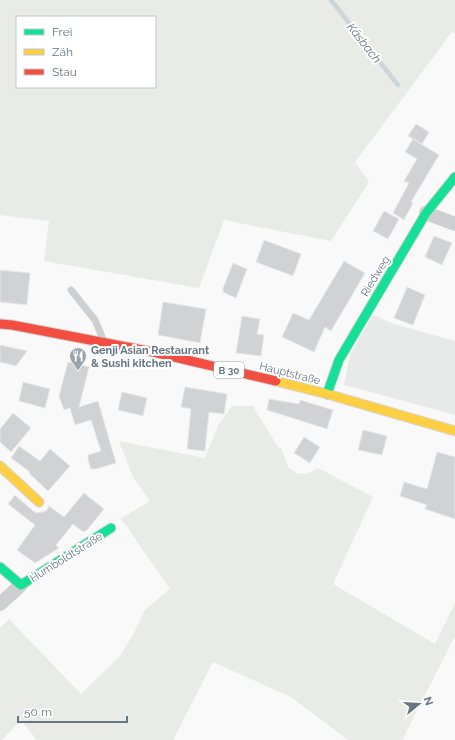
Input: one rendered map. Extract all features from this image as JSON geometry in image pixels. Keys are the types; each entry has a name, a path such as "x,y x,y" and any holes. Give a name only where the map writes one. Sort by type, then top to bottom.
{"main road":[{"name":"Riedweg","path":"327,394 339,360 426,213 455,177"},
{"name":"Hauptstraße","path":"0,324 153,352 327,394 455,432"},
{"path":"0,466 39,502"},
{"name":"Humboldtstraße","path":"0,567 21,585 111,528"}],"street":[{"path":"426,213 455,224"},
{"name":"Humboldtstraße","path":"0,604 21,585"}],"lane":[{"path":"71,290 96,320 104,343"}],"shaded area":[{"path":"0,0 455,0 455,34 452,32 355,162 369,182 331,241 224,220 199,288 44,261 49,221 0,215"},
{"path":"373,315 394,324 455,341 455,415 344,385 350,355"},
{"path":"232,406 253,406 278,447 282,449 288,467 296,473 307,474 318,468 373,497 333,584 435,644 455,603 455,636 402,740 348,740 291,697 213,662 173,740 37,740 21,720 2,740 0,740 0,628 9,619 81,694 120,656 135,631 145,610 170,589 120,519 150,501 133,477 119,441 205,458 219,424"}],"building":[{"path":"416,124 429,132 422,144 408,136"},
{"path":"413,139 439,155 411,202 413,203 404,220 393,213 409,183 404,181 417,159 405,152"},
{"path":"384,211 399,219 388,239 373,231"},
{"path":"434,236 452,243 442,265 425,257"},
{"path":"264,240 301,254 293,276 256,262"},
{"path":"344,261 365,273 331,331 325,327 314,352 282,337 293,313 309,320"},
{"path":"233,263 247,269 236,298 223,292 223,288"},
{"path":"0,270 30,273 27,305 0,302"},
{"path":"407,287 425,295 413,325 394,318"},
{"path":"163,302 206,309 200,343 158,335"},
{"path":"242,316 260,319 257,334 264,335 261,356 236,353"},
{"path":"0,345 27,351 16,366 0,362"},
{"path":"68,362 89,367 79,407 98,401 116,463 91,469 88,455 101,451 91,420 75,425 70,408 64,410 59,396"},
{"path":"23,382 50,389 45,408 19,401"},
{"path":"185,387 227,394 224,414 209,412 205,451 187,449 191,409 181,407"},
{"path":"122,392 147,398 143,416 118,410"},
{"path":"269,399 299,404 300,400 333,410 327,429 267,410"},
{"path":"13,413 31,428 11,452 0,442 0,429"},
{"path":"363,430 387,436 382,455 358,450"},
{"path":"304,437 320,447 310,463 294,453"},
{"path":"19,446 40,461 50,449 70,466 48,491 29,473 30,472 11,458"},
{"path":"437,452 455,457 455,519 425,509 427,505 400,496 404,482 427,489"},
{"path":"84,493 104,509 87,530 83,532 73,524 56,545 59,548 35,563 17,550 35,525 8,504 15,495 36,513 47,510 49,506 64,517"}],"waterway":[{"name":"Käsbach","path":"331,0 398,85"}],"traffic: fast":[{"path":"327,394 339,360 426,213 455,177"},
{"path":"0,567 21,585 111,528"}],"traffic: slow":[{"path":"276,381 455,431"},
{"path":"0,466 39,502"}],"traffic: jam":[{"path":"0,324 153,352 276,381"}],"place":[{"name":"Genji Asian Restaurant & Sushi kitchen","path":"78,371"}]}
